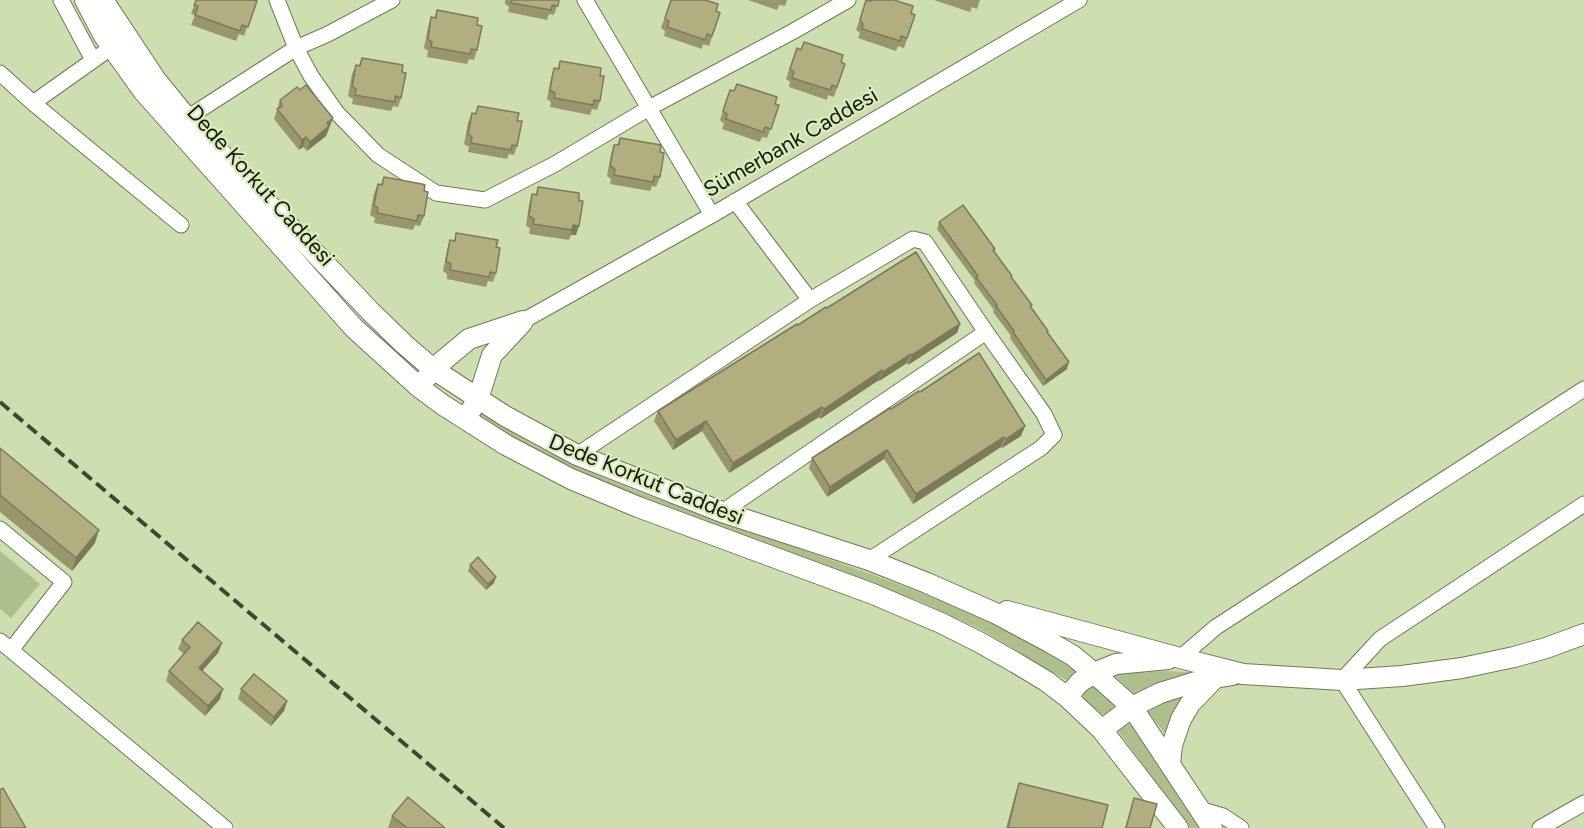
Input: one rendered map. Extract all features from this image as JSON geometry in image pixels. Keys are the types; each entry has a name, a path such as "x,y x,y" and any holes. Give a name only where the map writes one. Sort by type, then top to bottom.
{"main road":[{"name":"Dede Korkut Caddesi","path":"85,0 104,36 143,91 354,328 420,388 506,445 599,492 924,615 997,652 1046,681 1102,730 1131,707 1160,693 1185,684 1243,674"},
{"name":"Dede Korkut Caddesi","path":"103,0 156,80 188,118 371,312 433,369 478,399 577,455 722,512 869,560 964,599 1072,656 1131,707"},
{"path":"420,388 433,369 469,339 523,321"},
{"path":"464,419 478,399 492,355 523,321"},
{"name":"Dede Korkut Caddesi","path":"964,599 1243,674 1342,680 1402,676 1462,668 1514,657 1584,634"},
{"name":"Dede Korkut Caddesi","path":"1067,697 1080,682 1116,664 1180,658"},
{"path":"1170,764 1172,745 1181,719 1190,704 1215,678"},
{"path":"1131,707 1212,828"},
{"path":"1102,730 1178,828"}],"street":[{"path":"61,0 93,60"},
{"path":"277,0 296,48 311,76 337,113 378,155 436,193 485,200 555,164 649,108 848,0"},
{"path":"188,118 296,48 392,0"},
{"path":"585,0 712,215"},
{"name":"Sümerbank Caddesi","path":"523,321 712,215 1079,0"},
{"path":"33,103 112,47"},
{"path":"0,73 181,225"},
{"path":"735,201 810,300"},
{"path":"577,455 810,300 912,239 926,242 1044,414 1054,435 1041,448 869,560"},
{"path":"722,512 986,332"},
{"path":"1180,658 1216,627 1584,390"},
{"path":"1437,828 1342,680 1380,639 1584,504"},
{"path":"0,529 64,582 6,646 225,828"},
{"path":"1540,828 1584,803"},
{"path":"1199,809 1223,816 1241,828"}],"green space":[{"path":"480,411 533,445 592,473 641,493 948,603 1019,635 1074,667 1075,673 1066,680 982,630 919,601 640,500 563,467 477,417"},
{"path":"0,551 40,584 11,618 0,609"},
{"path":"1166,671 1210,673 1136,696 1113,674"},
{"path":"1093,685 1113,702 1114,706 1106,714 1096,711 1083,697 1086,688"},
{"path":"1184,693 1187,698 1166,735 1148,712 1150,707"},
{"path":"1132,722 1200,828 1190,828 1118,731"}],"building":[{"path":"196,0 257,1 248,27 242,25 240,31 195,15 198,6 194,5"},
{"path":"512,0 559,0 558,6 552,5 551,10 511,3"},
{"path":"671,0 705,0 718,4 716,11 720,13 712,36 707,34 705,40 667,27 669,22 665,18"},
{"path":"866,0 894,0 913,6 911,13 915,15 907,38 901,36 900,41 862,29 863,24 860,20"},
{"path":"437,10 478,18 477,25 482,26 477,50 471,49 470,54 431,47 432,42 428,39 431,17 436,18"},
{"path":"804,42 843,55 841,62 845,64 837,87 832,85 830,90 792,78 794,72 790,69 797,48 801,50"},
{"path":"362,58 403,65 402,72 406,73 401,98 395,96 395,102 355,95 356,89 352,86 356,65 360,66"},
{"path":"560,61 601,68 600,76 604,76 600,101 594,100 593,105 554,98 555,93 550,90 554,68 559,69"},
{"path":"737,84 777,97 775,104 779,105 771,129 765,127 763,132 726,119 727,114 723,111 730,90 734,91"},
{"path":"306,85 333,118 327,123 329,126 310,142 306,137 302,140 277,109 282,106 280,100 297,87 300,90"},
{"path":"478,106 519,113 517,121 522,121 517,146 512,145 511,150 471,143 472,137 468,134 472,113 476,114"},
{"path":"620,138 661,145 660,152 664,153 660,177 654,176 653,182 614,175 615,169 610,166 614,145 619,145"},
{"path":"384,177 425,185 424,191 428,192 424,216 418,215 417,221 377,213 378,208 374,205 378,184 382,185"},
{"path":"538,187 579,193 579,201 583,201 579,226 573,225 572,230 533,224 534,219 529,216 532,194 537,195"},
{"path":"963,205 995,249 993,250 1069,362 1046,380 976,277 978,276 939,222"},
{"path":"456,233 498,240 496,247 500,248 496,273 490,272 489,277 450,270 451,264 446,261 450,240 455,241"},
{"path":"916,252 960,324 733,463 706,421 676,440 658,411"},
{"path":"979,353 1025,426 916,494 887,450 830,487 812,458"},
{"path":"0,448 99,530 76,558 0,495"},
{"path":"478,557 496,577 488,584 470,565"},
{"path":"198,622 222,643 199,668 223,689 208,706 169,671 190,647 182,640"},
{"path":"254,674 287,701 274,717 241,689"},
{"path":"1019,783 1108,805 1102,828 1008,828"},
{"path":"3,788 26,828 0,828 0,790"},
{"path":"408,797 445,828 407,828 392,816"},
{"path":"1134,798 1157,804 1150,828 1126,828"}],"railway":[{"path":"0,402 504,828"}]}
